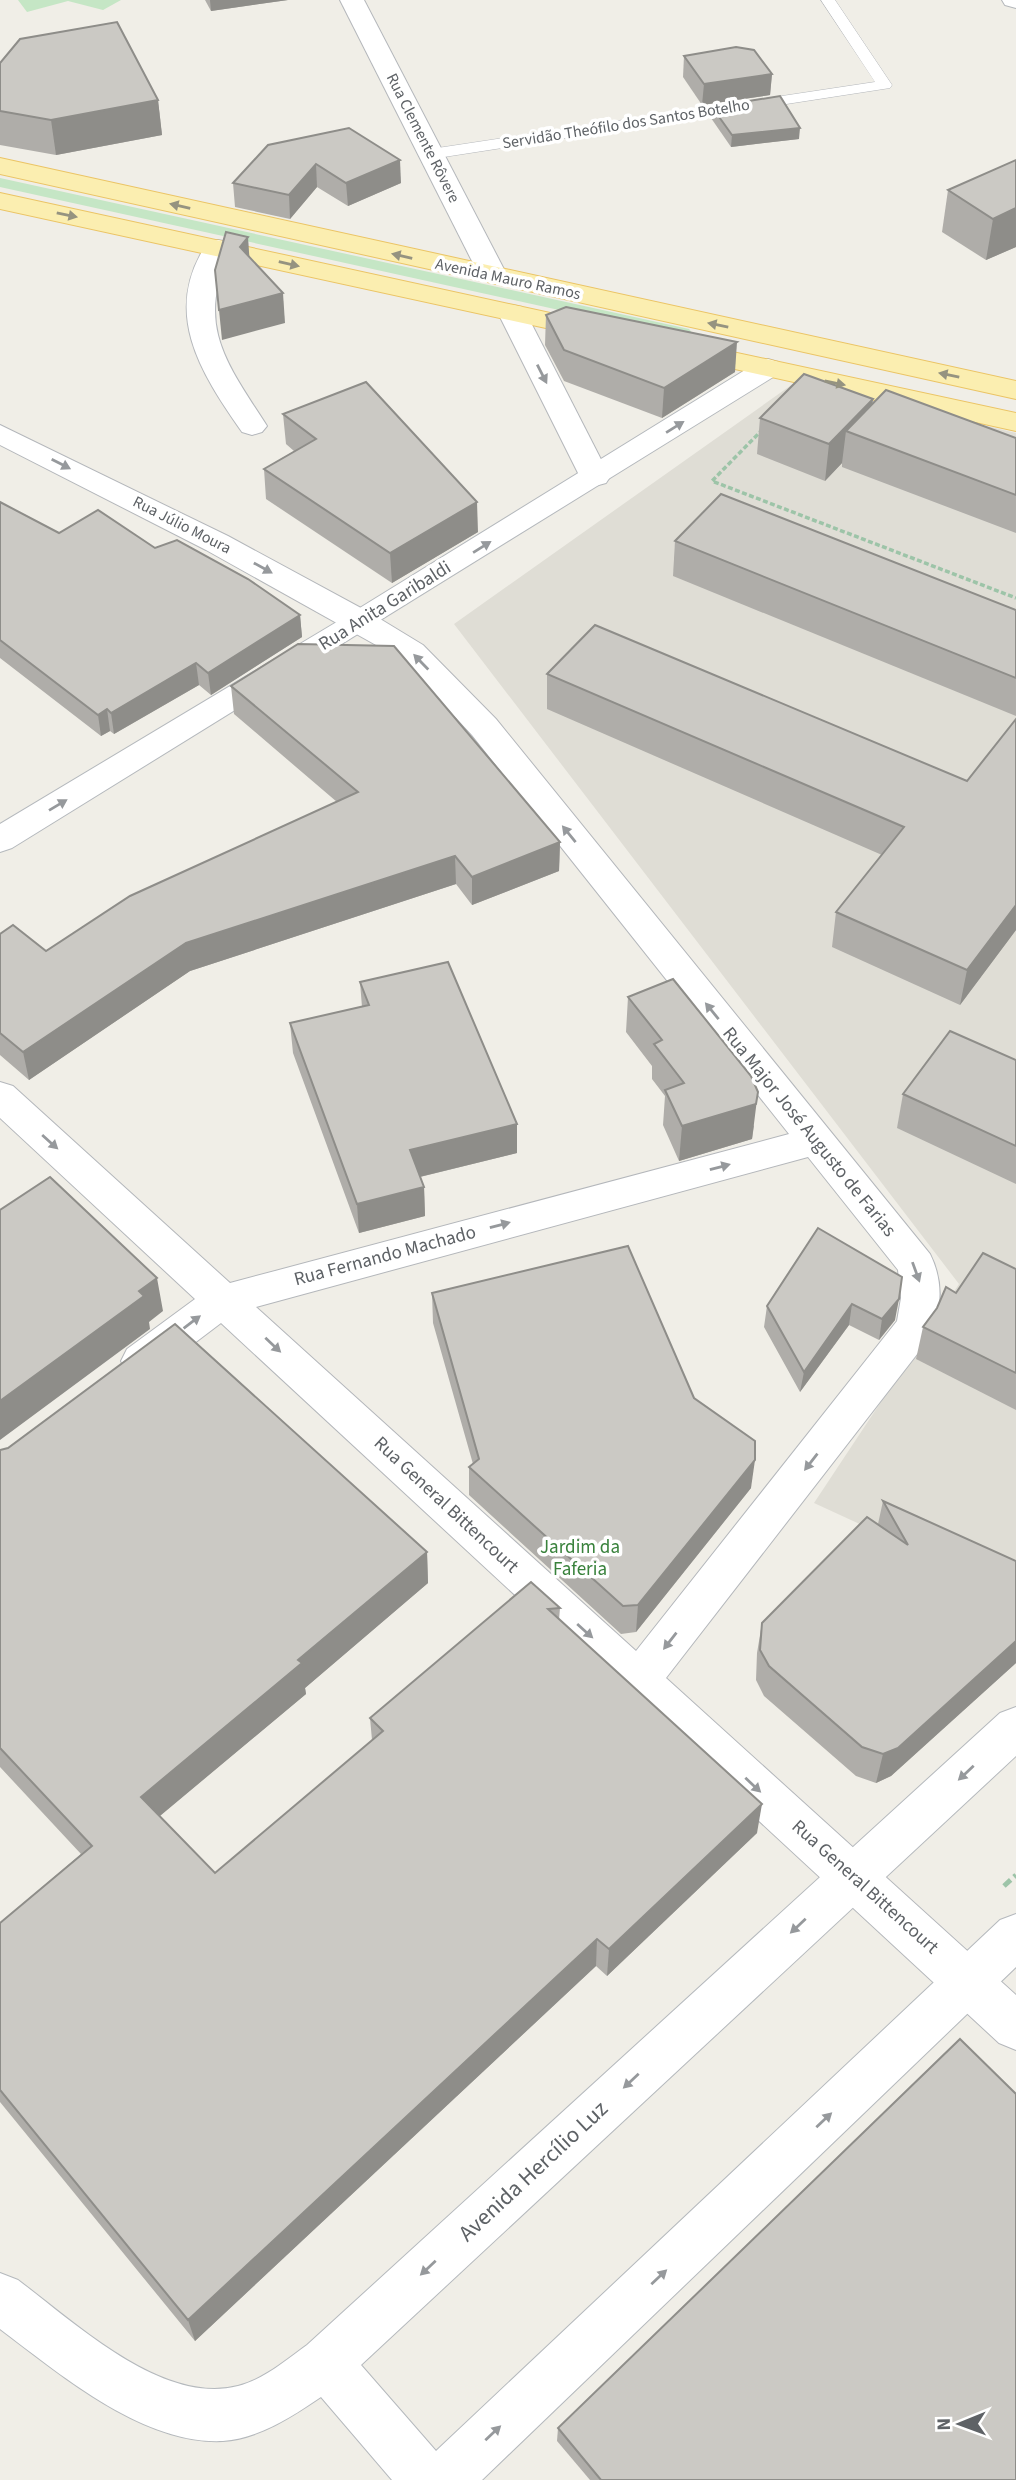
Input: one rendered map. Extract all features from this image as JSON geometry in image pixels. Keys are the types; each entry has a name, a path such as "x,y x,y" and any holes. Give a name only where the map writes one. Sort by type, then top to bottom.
{"main road":[{"name":"Avenida Mauro Ramos","path":"0,166 1016,390"},
{"name":"Avenida Mauro Ramos","path":"0,201 621,336"},
{"path":"768,368 785,340"},
{"path":"662,345 1016,422"}],"street":[{"name":"Rua Clemente Rôvere","path":"352,0 493,275"},
{"path":"218,248 204,271 198,320 205,347 252,426"},
{"path":"512,313 594,477"},
{"name":"Rua Anita Garibaldi","path":"0,840 361,621 768,368"},
{"name":"Rua Júlio Moura","path":"0,434 217,542 361,621"},
{"name":"Rua Major José Augusto de Farias","path":"361,621 412,652 484,727 916,1265 922,1290 921,1311 914,1329 639,1680"},
{"name":"Rua General Bittencourt","path":"0,1096 1016,2027"},
{"name":"Rua Fernando Machado","path":"111,1383 223,1300 816,1141"},
{"name":"Avenida Hercílio Luz","path":"0,2298 133,2393 176,2410 223,2415 281,2396 325,2363 1016,1727"},
{"path":"444,2480 1016,1936"},
{"path":"325,2363 427,2480"}],"lane":[{"name":"Servidão Theófilo dos Santos Botelho","path":"431,153 885,85 828,0"}],"path":[{"path":"712,481 1016,598"}],"shaded area":[{"path":"797,381 1016,433 1016,1596 814,1503 959,1284 454,624"}],"green space":[{"path":"18,0 121,0 103,10 68,1 27,12"},
{"path":"0,178 689,329 693,334 686,338 0,187"}],"building":[{"path":"117,22 158,100 51,120 0,111 0,63 20,39"},
{"path":"736,47 754,50 772,74 704,84 684,56"},
{"path":"780,96 800,128 732,135 712,107"},
{"path":"349,128 400,160 346,183 316,164 289,195 233,183 268,145"},
{"path":"1016,160 1016,208 993,219 948,190"},
{"path":"226,232 248,237 240,247 283,293 219,310 215,270"},
{"path":"566,307 737,342 664,388 564,350 546,315"},
{"path":"804,374 873,399 829,444 760,418"},
{"path":"366,382 477,502 390,553 264,469 316,439 283,414"},
{"path":"886,390 1016,438 1016,495 846,431"},
{"path":"721,494 1016,610 1016,678 675,541"},
{"path":"0,502 59,533 98,510 155,548 177,540 248,579 300,615 208,673 196,663 111,713 107,709 98,715 0,640"},
{"path":"595,625 967,781 1016,719 1016,905 967,970 836,912 904,827 547,674"},
{"path":"298,644 394,646 560,842 472,877 455,856 186,943 23,1052 0,1033 0,934 13,925 46,951 130,896 358,792 231,686"},
{"path":"448,962 517,1124 410,1150 424,1187 357,1204 290,1023 369,1005 360,982"},
{"path":"673,979 751,1076 758,1092 756,1104 682,1126 665,1090 684,1083 654,1044 662,1040 628,997"},
{"path":"950,1031 1016,1060 1016,1146 903,1094"},
{"path":"50,1177 157,1278 139,1291 144,1296 0,1401 0,1210"},
{"path":"818,1228 902,1277 899,1299 882,1319 852,1304 804,1372 767,1306"},
{"path":"628,1246 694,1398 755,1441 755,1460 638,1605 623,1606 469,1467 479,1459 432,1293"},
{"path":"983,1253 1016,1269 1016,1373 923,1327 937,1308 946,1287 956,1293"},
{"path":"175,1324 427,1552 298,1660 302,1663 141,1797 215,1873 383,1731 370,1718 531,1582 560,1608 548,1609 762,1804 609,1949 597,1939 188,2320 0,2090 0,1923 92,1846 0,1748 0,1450 8,1448"},
{"path":"883,1501 1016,1561 1016,1641 898,1748 883,1754 862,1747 769,1666 760,1650 762,1623 867,1517 908,1545"},
{"path":"960,2039 1016,2094 1016,2480 601,2480 558,2428"}],"park label":[{"name":"Jardim da Faferia","path":"580,1558"}]}
